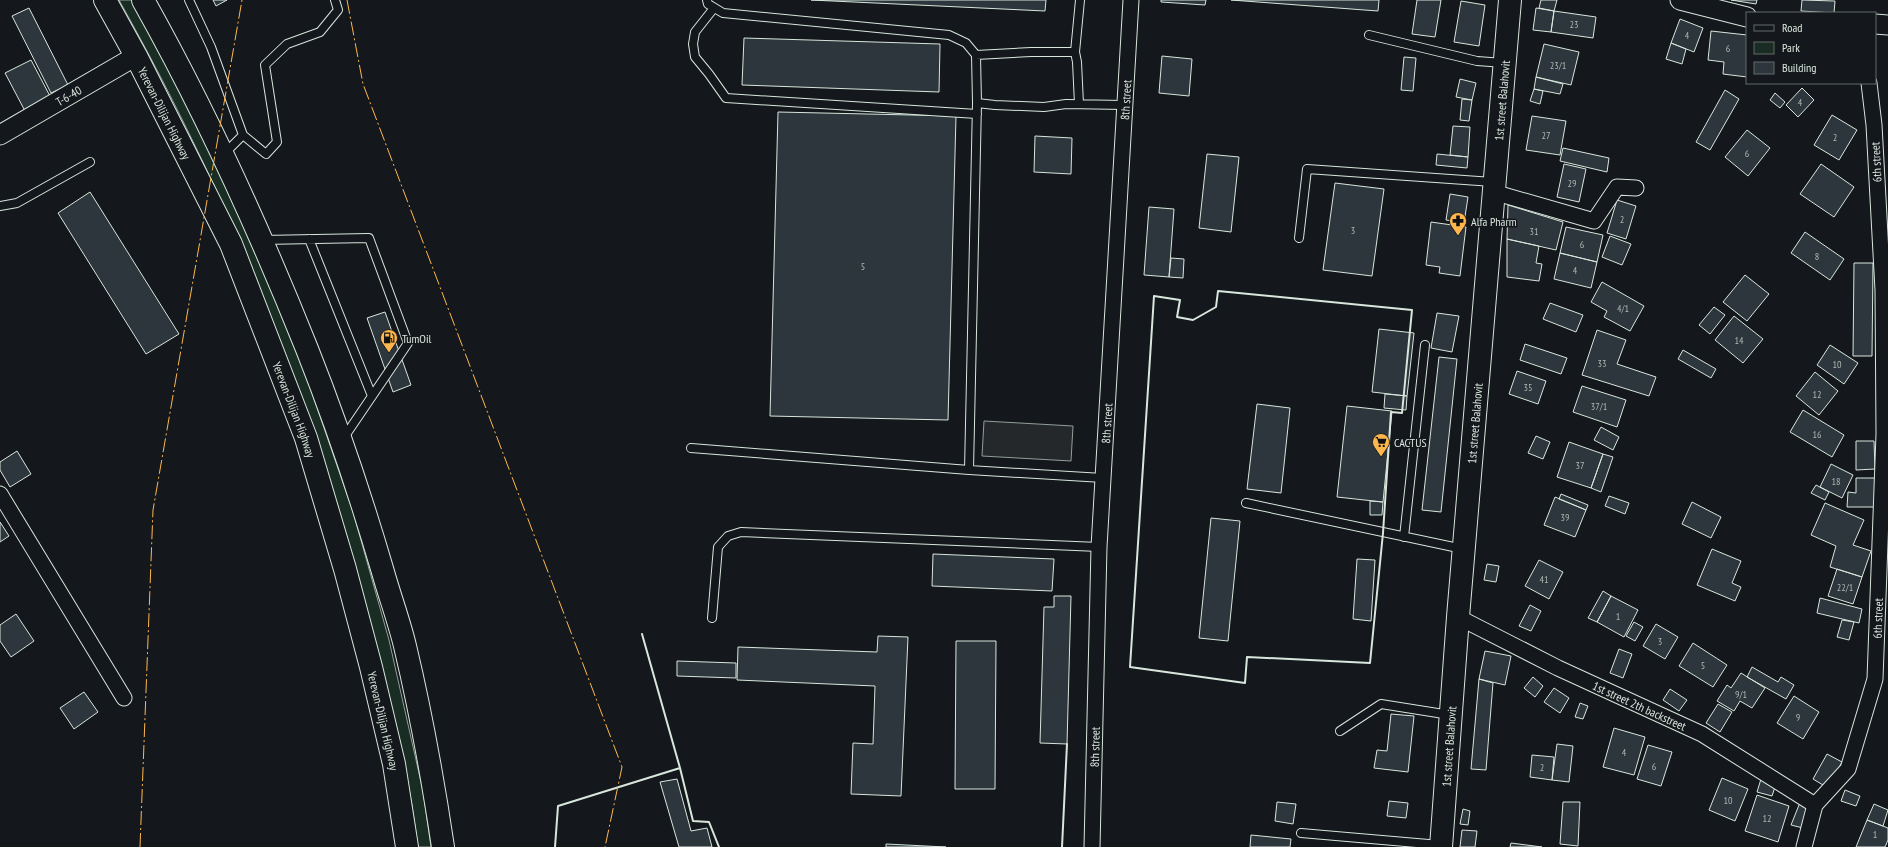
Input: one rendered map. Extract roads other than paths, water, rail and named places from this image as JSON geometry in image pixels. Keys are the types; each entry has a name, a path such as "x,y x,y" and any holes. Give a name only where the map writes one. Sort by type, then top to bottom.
{"main road":[{"name":"Yerevan-Dilijan Highway","path":"106,0 231,244 306,438 345,569 371,667 394,764 407,847"},
{"path":"143,0 171,50 224,155 288,302 342,441 369,523 405,645 429,755 443,847"},
{"name":"1st street Balahovit","path":"1441,846 1463,550 1510,0"}],"street":[{"name":"8th street","path":"1092,847 1103,478 1131,0"},
{"path":"1680,0 1746,17"},
{"path":"1876,24 1888,25"},
{"name":"T-6-40","path":"0,135 136,56"},
{"name":"6th street","path":"1804,847 1815,805 1848,769 1875,679 1884,434 1883,290 1874,125 1869,84"},
{"path":"1494,188 1594,221 1617,187 1636,188"},
{"path":"0,494 124,698"},
{"name":"1st street 2th backstreet","path":"1458,617 1558,668 1702,734 1815,805"}],"lane":[{"path":"189,0 211,47 243,135 266,154 277,142 265,65 286,44 320,32 338,10 335,0"},
{"path":"706,0 708,4 723,13 949,36 966,43 976,55 977,114 969,470"},
{"path":"1079,104 1077,62 1075,52 1080,0"},
{"path":"714,8 695,32 693,44 695,57 726,98 977,114"},
{"path":"1369,35 1477,61 1504,63"},
{"path":"976,55 1031,52 1075,52"},
{"path":"977,103 1044,107 1079,104 1124,105"},
{"path":"224,155 243,135"},
{"path":"0,206 17,203 90,162"},
{"path":"1299,238 1307,169 1494,188"},
{"path":"261,240 369,238 408,343 342,441"},
{"path":"309,239 372,396"},
{"path":"1404,537 1425,345"},
{"path":"692,448 969,470 1103,478"},
{"path":"1246,503 1463,550"},
{"path":"712,618 718,547 728,536 741,532 1100,547"},
{"path":"1340,731 1382,704 1450,715"},
{"path":"1301,833 1441,846"}],"place":[{"name":"Alfa Pharm","path":"1458,236"},
{"name":"TumOil","path":"389,353"},
{"name":"CACTUS","path":"1381,457"}]}
